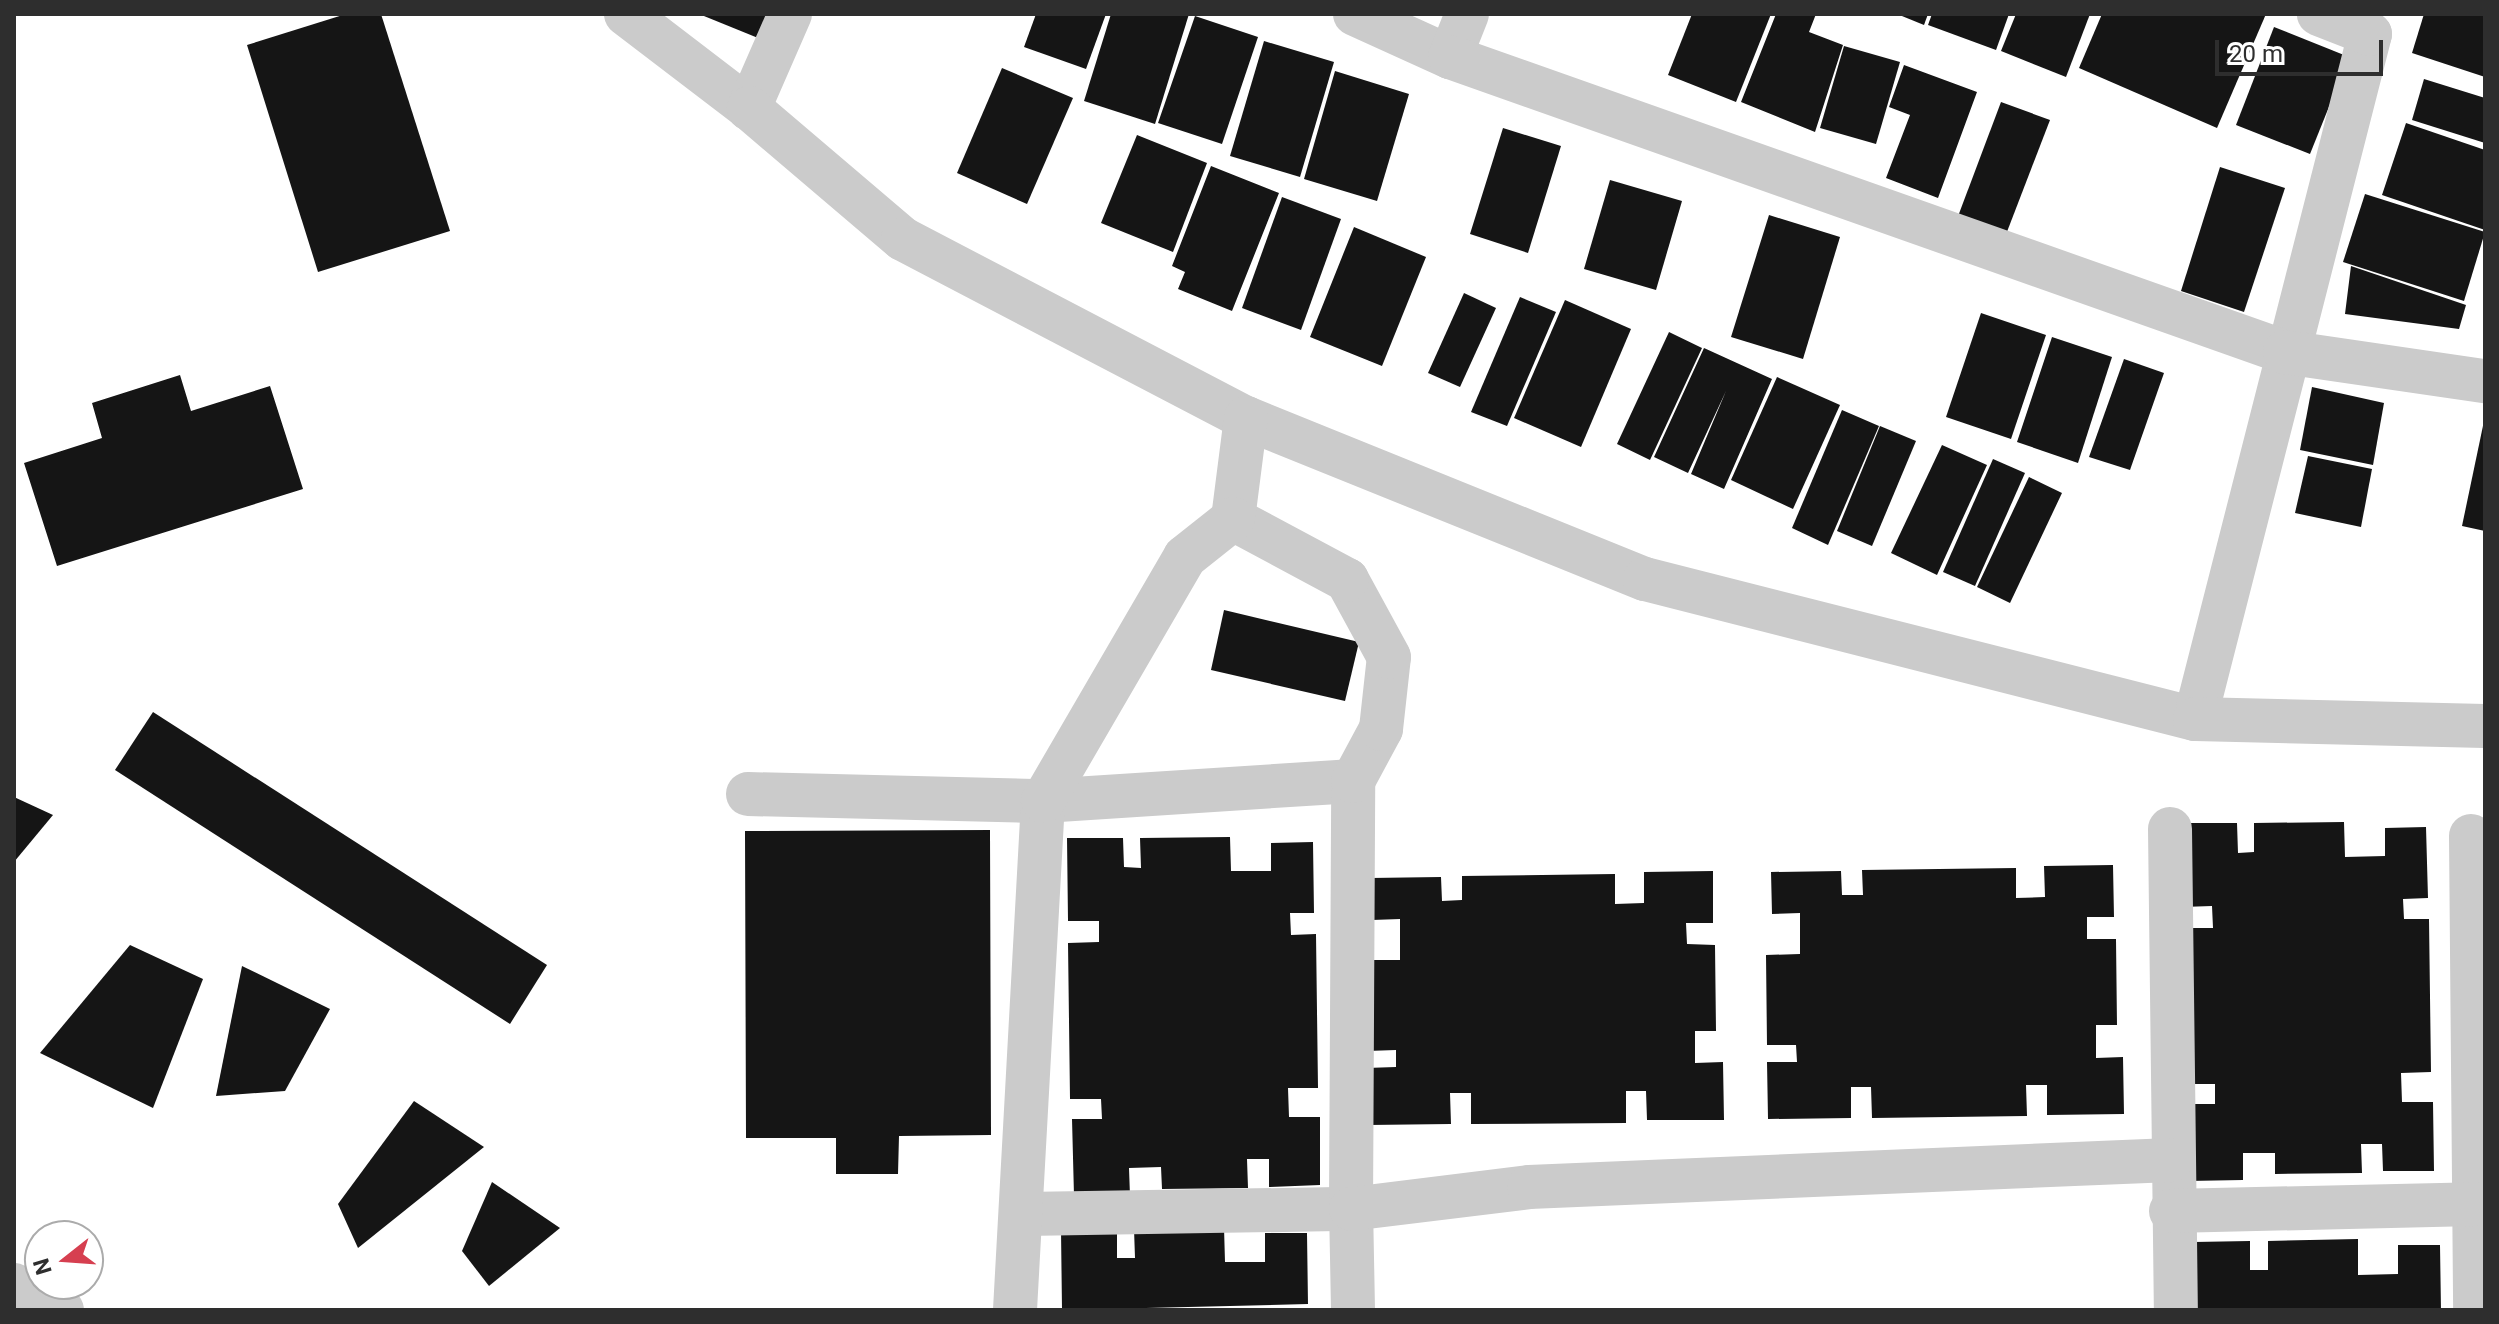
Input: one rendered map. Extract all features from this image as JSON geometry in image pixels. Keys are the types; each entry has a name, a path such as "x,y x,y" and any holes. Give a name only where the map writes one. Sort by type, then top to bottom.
{"street":[{"path":"626,14 749,108 903,239 1246,418 1645,579 2195,719 2485,726"},
{"path":"749,108 790,14"},
{"path":"1355,14 1450,57 2285,352 2485,381"},
{"path":"1450,57 1467,14"},
{"path":"2195,719 2285,352 2374,24 2319,14"},
{"path":"1015,1310 1024,1214 1043,801 1185,557 1233,519 1246,418"},
{"path":"1233,519 1347,580 1389,657 1381,729 1353,781 1353,1310"},
{"path":"748,794 1043,801 1353,781"},
{"path":"2170,829 2171,1211 2176,1310"},
{"path":"2471,836 2480,1204 2475,1310"},
{"path":"1024,1214 1351,1209 1529,1187 2171,1160"},
{"path":"2171,1211 2480,1204"},
{"path":"14,1285 62,1310"}],"building":[{"path":"346,14 381,14 450,231 318,272 247,45"},
{"path":"699,14 773,14 763,40"},
{"path":"1036,14 1106,14 1086,69 1024,47"},
{"path":"1111,14 1189,14 1155,124 1084,101"},
{"path":"1692,14 1771,14 1736,102 1668,75"},
{"path":"1776,14 1816,14 1809,32 1843,45 1815,132 1741,102"},
{"path":"1897,14 1928,14 1924,25"},
{"path":"1932,14 2009,14 1996,50 1928,25"},
{"path":"2016,14 2090,14 2066,77 2001,51"},
{"path":"2102,14 2266,14 2217,128 2079,68"},
{"path":"2424,14 2485,14 2485,77 2412,53"},
{"path":"1195,16 1258,37 1222,144 1158,123"},
{"path":"2274,27 2349,57 2310,154 2236,125"},
{"path":"1264,41 1334,62 1300,177 1230,156"},
{"path":"1844,46 1900,62 1876,144 1820,128"},
{"path":"1904,65 1977,92 1938,198 1886,178 1910,115 1889,107"},
{"path":"1002,68 1073,98 1027,204 957,173"},
{"path":"1335,71 1409,94 1377,201 1304,179"},
{"path":"2424,79 2485,98 2485,143 2412,120"},
{"path":"2001,102 2050,120 2005,237 1957,219"},
{"path":"2406,123 2485,150 2485,230 2382,195"},
{"path":"1503,128 1561,146 1528,253 1470,234"},
{"path":"1137,135 1207,163 1173,252 1101,223"},
{"path":"1211,166 1279,193 1232,311 1178,289 1185,272 1172,266"},
{"path":"2220,167 2285,188 2244,312 2181,291"},
{"path":"1610,180 1682,201 1656,290 1584,269"},
{"path":"2365,194 2485,232 2464,301 2343,262"},
{"path":"1282,197 1341,219 1301,330 1242,308"},
{"path":"1769,215 1840,237 1803,359 1731,337"},
{"path":"1354,227 1426,257 1382,366 1310,337"},
{"path":"2351,266 2466,305 2459,329 2345,314"},
{"path":"1464,293 1496,308 1460,387 1428,373"},
{"path":"1520,297 1556,312 1507,426 1471,412"},
{"path":"1565,300 1631,329 1581,447 1514,418"},
{"path":"1981,313 2046,335 2011,439 1946,417"},
{"path":"1669,332 1702,348 1650,460 1617,444"},
{"path":"2052,337 2112,357 2078,463 2017,442"},
{"path":"1704,348 1772,379 1724,489 1691,474 1726,391 1688,473 1654,457"},
{"path":"2124,359 2164,373 2130,470 2089,457"},
{"path":"180,375 191,411 270,386 303,489 57,566 24,463 102,438 92,403"},
{"path":"1777,377 1840,405 1793,509 1731,480"},
{"path":"2312,387 2384,403 2373,465 2300,450"},
{"path":"1842,410 1879,426 1828,545 1792,528"},
{"path":"2485,421 2485,531 2462,526"},
{"path":"1880,426 1916,441 1872,546 1837,531"},
{"path":"1942,445 1987,465 1937,575 1891,553"},
{"path":"2308,456 2372,469 2361,527 2295,513"},
{"path":"1993,459 2025,473 1975,586 1943,572"},
{"path":"2029,477 2062,493 2010,603 1977,587"},
{"path":"1224,610 1359,642 1345,701 1211,670"},
{"path":"153,712 547,965 510,1024 115,770"},
{"path":"14,797 53,815 14,862"},
{"path":"2344,822 2345,857 2385,856 2385,828 2426,827 2428,898 2403,899 2404,919 2429,919 2431,1072 2401,1073 2402,1102 2433,1102 2434,1171 2383,1171 2382,1144 2361,1144 2362,1173 2275,1174 2275,1153 2243,1153 2243,1180 2187,1181 2186,1104 2215,1104 2215,1084 2184,1084 2182,928 2213,928 2212,906 2182,907 2181,823 2237,823 2238,853 2254,852 2254,823"},
{"path":"990,830 991,1135 899,1136 898,1174 836,1174 836,1138 746,1138 745,831"},
{"path":"1230,837 1231,871 1271,871 1271,843 1313,842 1314,913 1290,913 1291,935 1316,934 1318,1088 1288,1088 1289,1117 1320,1117 1320,1185 1269,1187 1269,1159 1247,1159 1248,1188 1162,1189 1161,1167 1129,1168 1130,1196 1074,1196 1072,1119 1102,1119 1101,1099 1070,1099 1068,943 1099,942 1099,921 1068,921 1067,838 1123,838 1124,867 1141,868 1140,838"},
{"path":"2113,865 2114,917 2087,917 2087,939 2116,939 2117,1025 2096,1025 2096,1058 2123,1057 2124,1114 2047,1115 2047,1085 2026,1085 2027,1116 1872,1118 1871,1087 1851,1087 1851,1118 1768,1119 1767,1062 1797,1062 1796,1045 1767,1045 1766,955 1800,954 1800,913 1772,914 1771,872 1841,871 1842,895 1863,895 1862,870 2016,868 2016,898 2045,897 2044,866"},
{"path":"1713,871 1713,923 1686,923 1687,944 1715,945 1716,1031 1695,1031 1695,1063 1723,1062 1724,1120 1647,1120 1646,1091 1626,1091 1626,1123 1471,1124 1471,1093 1450,1093 1451,1124 1368,1125 1366,1068 1396,1067 1396,1050 1367,1051 1366,960 1400,960 1400,919 1372,920 1370,878 1441,877 1442,901 1462,900 1462,876 1615,874 1615,904 1644,903 1644,872"},
{"path":"130,945 203,979 153,1108 40,1053"},
{"path":"242,966 330,1009 285,1091 216,1096"},
{"path":"414,1101 484,1147 358,1248 338,1204"},
{"path":"492,1182 560,1228 489,1286 462,1251"},
{"path":"1224,1227 1225,1262 1265,1262 1265,1233 1307,1233 1308,1304 1062,1310 1061,1230 1117,1229 1117,1258 1135,1258 1134,1229"},
{"path":"2358,1239 2358,1275 2398,1274 2398,1245 2440,1245 2441,1310 2195,1310 2194,1242 2250,1241 2250,1270 2268,1270 2268,1241"}]}
